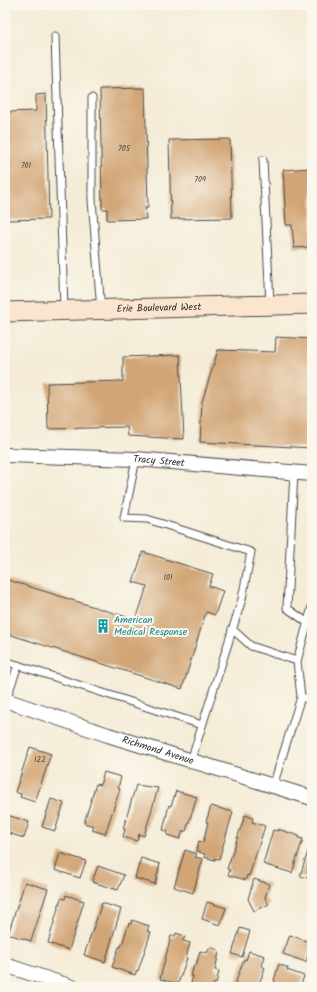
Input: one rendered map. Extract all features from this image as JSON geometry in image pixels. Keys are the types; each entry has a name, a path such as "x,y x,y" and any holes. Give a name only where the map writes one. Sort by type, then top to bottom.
{"main road":[{"name":"Erie Boulevard West","path":"5,312 312,304"}],"street":[{"name":"Tracy Street","path":"5,455 136,459 312,474"},
{"name":"Richmond Avenue","path":"6,700 108,736 312,798"},
{"path":"5,965 72,987"}],"lane":[{"path":"55,36 64,311"},
{"path":"92,98 92,200 101,310"},
{"path":"263,160 270,306"},
{"path":"136,459 124,518 147,519 251,552 242,599 191,761"},
{"path":"294,472 287,608 308,623"},
{"path":"273,786 301,696 297,661 312,607"},
{"path":"232,630 251,646 297,661"},
{"path":"5,660 202,724"},
{"path":"6,700 18,665"},
{"path":"301,696 312,700"}],"building":[{"path":"145,88 148,208 145,208 146,219 107,220 107,209 102,209 100,89"},
{"path":"46,94 49,219 5,220 5,112 36,111 36,95"},
{"path":"230,139 232,218 171,219 169,140"},
{"path":"312,168 312,247 294,248 292,225 286,225 283,170"},
{"path":"276,337 312,339 312,448 200,442 202,402 218,350 275,352"},
{"path":"180,355 184,439 128,436 127,427 48,429 47,383 123,381 123,357"},
{"name":"American Medical Response","path":"143,552 213,574 209,586 223,591 215,615 206,612 182,689 5,633 5,579 136,620 147,586 133,582"},
{"path":"30,747 51,754 35,802 20,797 21,794 15,792"},
{"path":"104,772 121,777 118,788 120,789 105,834 92,830 94,826 84,823 96,784 100,785"},
{"path":"136,785 158,788 144,836 139,834 137,841 123,837 125,829 123,829"},
{"path":"176,791 197,797 186,831 183,831 180,839 167,835 168,831 163,830 169,805 171,806"},
{"path":"51,799 64,803 55,831 42,827"},
{"path":"211,806 233,812 219,859 215,858 215,860 204,857 205,854 196,851 199,841 203,843 208,822 206,822"},
{"path":"7,815 29,822 24,838 5,832"},
{"path":"245,815 253,818 252,822 265,826 249,876 247,875 246,880 228,875 230,870 227,869"},
{"path":"278,829 299,836 298,838 303,839 292,873 263,864 273,830 278,831"},
{"path":"312,842 312,879 300,876"},
{"path":"185,850 197,854 195,857 203,859 193,893 174,887"},
{"path":"60,853 86,861 80,878 55,870"},
{"path":"141,858 160,864 155,884 135,878"},
{"path":"98,866 124,875 118,890 92,882"},
{"path":"254,879 269,884 265,898 269,904 254,911 248,899"},
{"path":"25,882 48,889 31,941 8,934"},
{"path":"66,895 84,901 69,950 48,943 61,898 65,899"},
{"path":"207,902 226,908 220,925 202,919"},
{"path":"102,903 121,909 105,962 84,955"},
{"path":"132,920 149,926 147,931 151,932 138,971 137,970 135,975 112,967 129,923 131,924"},
{"path":"240,928 250,931 242,957 232,954"},
{"path":"176,933 185,936 183,941 190,943 187,958 178,984 160,979 171,936 175,936"},
{"path":"290,935 312,943 306,962 283,954"},
{"path":"210,947 218,950 219,952 215,970 219,971 216,984 214,983 212,987 190,987 194,965 196,966 200,951 207,953"},
{"path":"249,951 265,956 262,966 265,968 258,987 234,987 244,959 246,960"},
{"path":"279,964 288,968 287,970 304,976 300,987 274,987 274,980"}],"place":[{"name":"American Medical Response","path":"103,626"}]}
